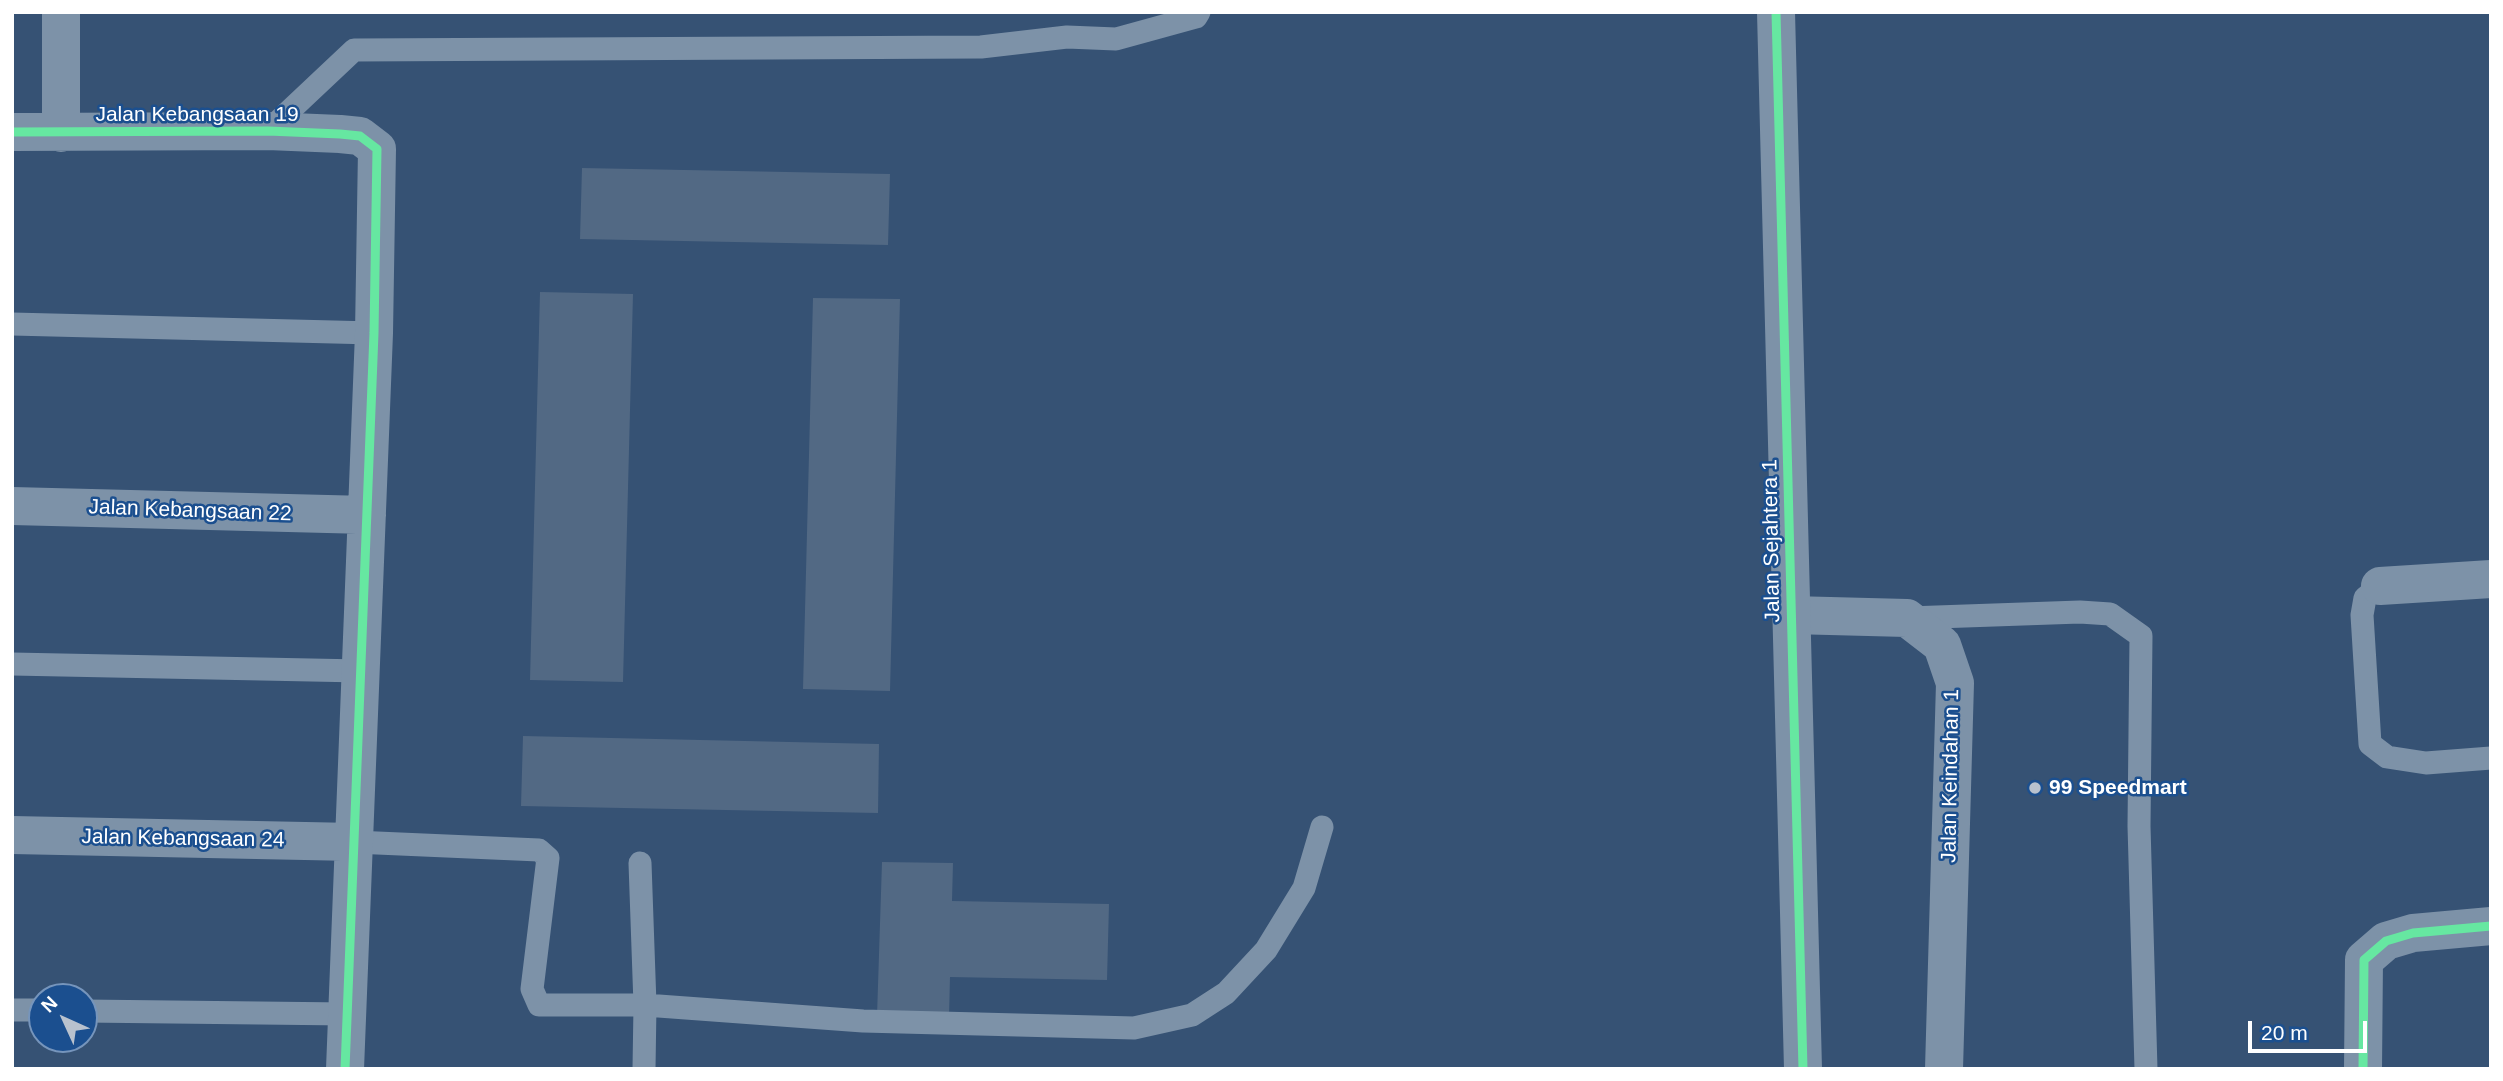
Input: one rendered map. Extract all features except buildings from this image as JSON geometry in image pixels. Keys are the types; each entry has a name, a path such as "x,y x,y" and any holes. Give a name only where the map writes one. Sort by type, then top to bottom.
{"street":[{"path":"61,12 61,133"},
{"name":"Jalan Sejahtera 1","path":"1776,12 1803,1069"},
{"name":"Jalan Kebangsaan 19","path":"12,132 268,131 360,136 377,149 374,333"},
{"path":"345,1069 374,333"},
{"name":"Jalan Kebangsaan 22","path":"12,506 367,515"},
{"path":"2380,586 2491,579"},
{"path":"1791,615 1907,618"},
{"name":"Jalan Keindahan 1","path":"1907,618 1942,645 1955,683 1944,1069"},
{"name":"Jalan Kebangsaan 24","path":"12,835 354,842"},
{"path":"2363,1069 2364,960 2386,941 2413,933 2491,926"}],"lane":[{"path":"268,131 354,50 981,47 1067,37 1116,39 1196,17 1199,12"},
{"path":"12,324 374,333"},
{"path":"2380,586 2365,598 2362,615 2370,744 2387,757 2426,763 2491,758"},
{"path":"1907,618 2080,612 2110,614 2141,636 2139,826 2146,1069"},
{"path":"12,664 361,671"},
{"path":"354,842 539,850 548,858 532,989 539,1005 645,1005 863,1021 1134,1028 1192,1015 1226,993 1266,950 1304,888 1322,827"},
{"path":"640,863 645,1005 644,1069"},
{"path":"98,1010 347,1014"}],"cycle path":[{"path":"1776,12 1803,1069"},
{"path":"12,132 268,131 340,134 360,136 377,149 374,333 345,1069"},
{"path":"2363,1069 2364,960 2386,941 2413,933 2491,926"}],"place":[{"name":"99 Speedmart","path":"2035,788"}]}
